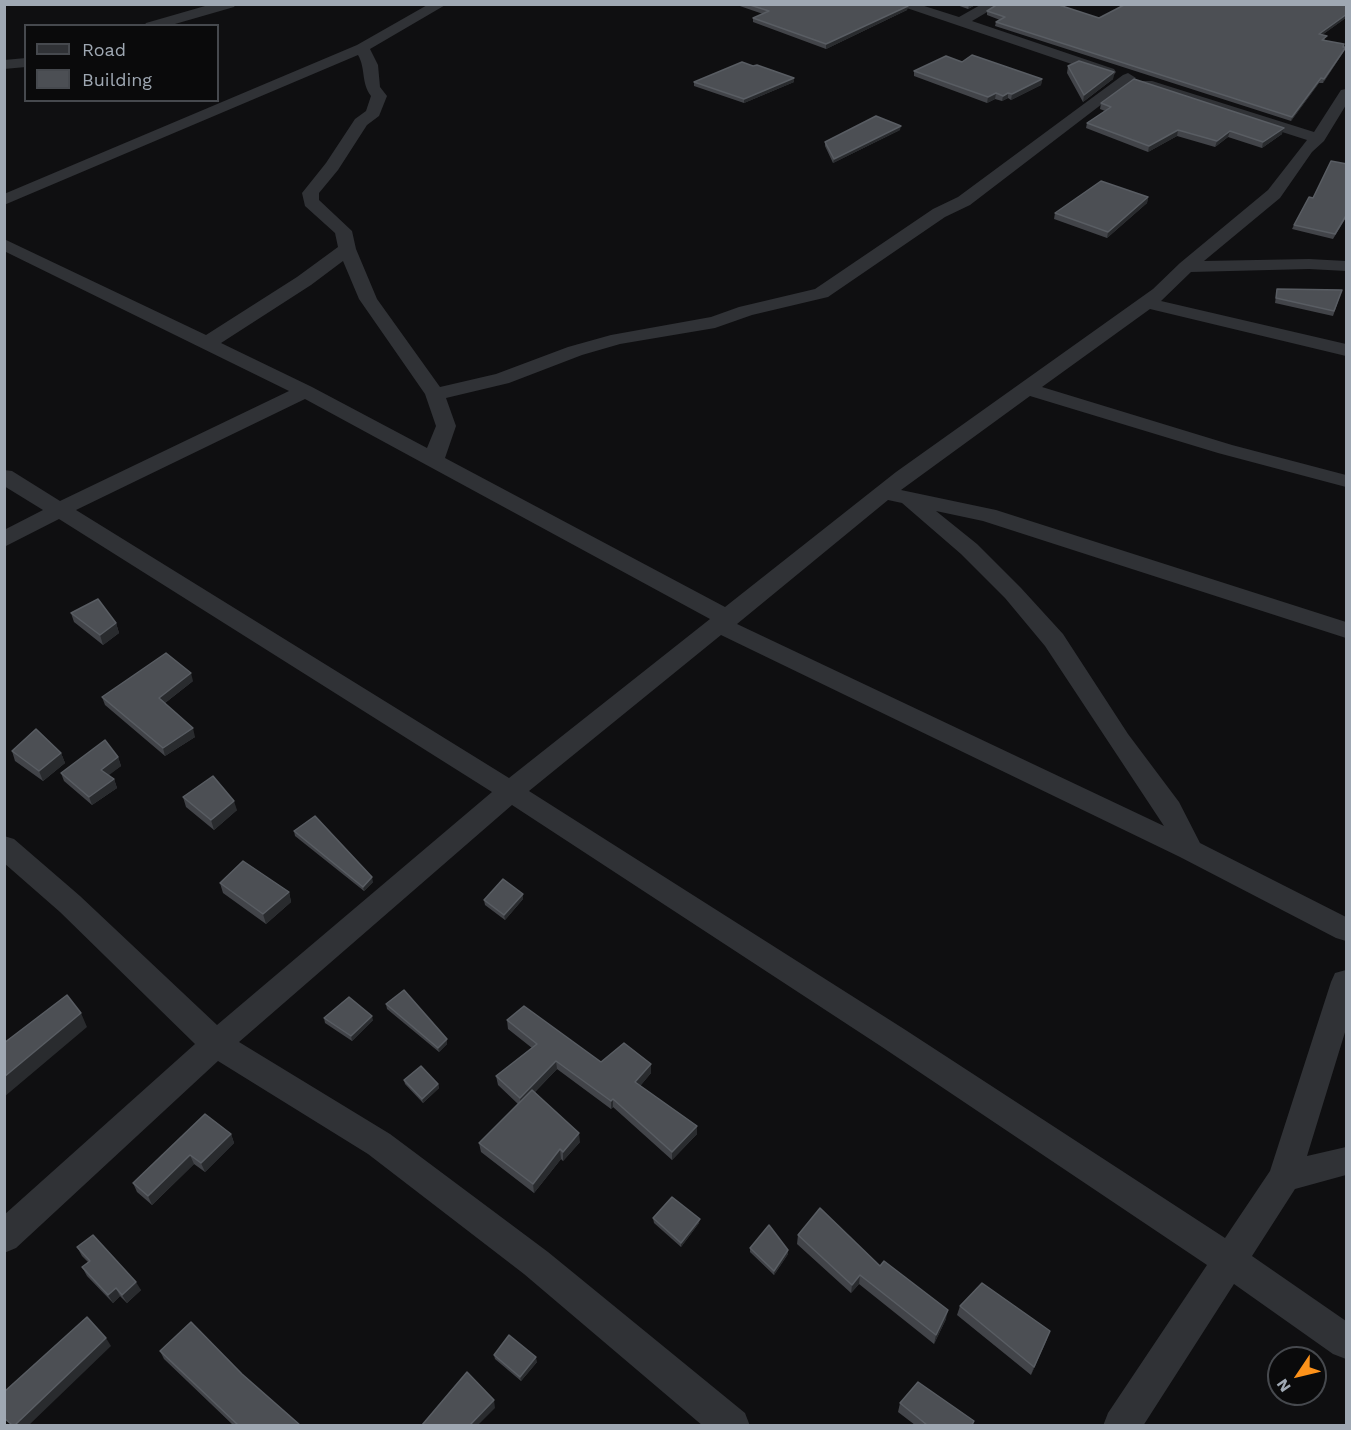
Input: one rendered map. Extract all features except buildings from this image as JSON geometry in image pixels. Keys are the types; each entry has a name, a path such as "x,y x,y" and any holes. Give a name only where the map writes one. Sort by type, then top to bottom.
{"street":[{"path":"158,24 229,4"},
{"path":"4,200 362,48 440,4"},
{"path":"902,4 1318,138"},
{"path":"961,22 970,15 994,4"},
{"path":"362,48 371,65 372,87 379,96 374,113 361,122 332,166 310,193 311,202 343,231 347,249 368,299 435,394 446,426 433,460"},
{"path":"4,65 24,62"},
{"path":"435,394 502,379 575,351 618,339 715,322 746,311 821,293 939,213 964,201 1128,78"},
{"path":"4,1237 216,1044 511,791 724,622 895,496 1027,389 1147,303 1186,267 1274,194 1300,157 1318,138 1347,93"},
{"path":"4,244 209,342 305,391 724,622 1190,850 1347,930"},
{"path":"209,342 304,281 347,249"},
{"path":"1186,267 1347,266"},
{"path":"1147,303 1347,350"},
{"path":"1027,389 1225,449 1347,481"},
{"path":"4,540 59,510 305,391"},
{"path":"4,476 511,791 1229,1258 1347,1342"},
{"path":"895,496 988,515 1347,630"},
{"path":"895,496 969,549 1013,593 1054,640 1119,740 1169,809 1190,850"},
{"path":"4,846 70,904 216,1044 379,1144 536,1263 732,1425"},
{"path":"1121,1425 1284,1177 1347,982"},
{"path":"1284,1177 1347,1161"}]}
